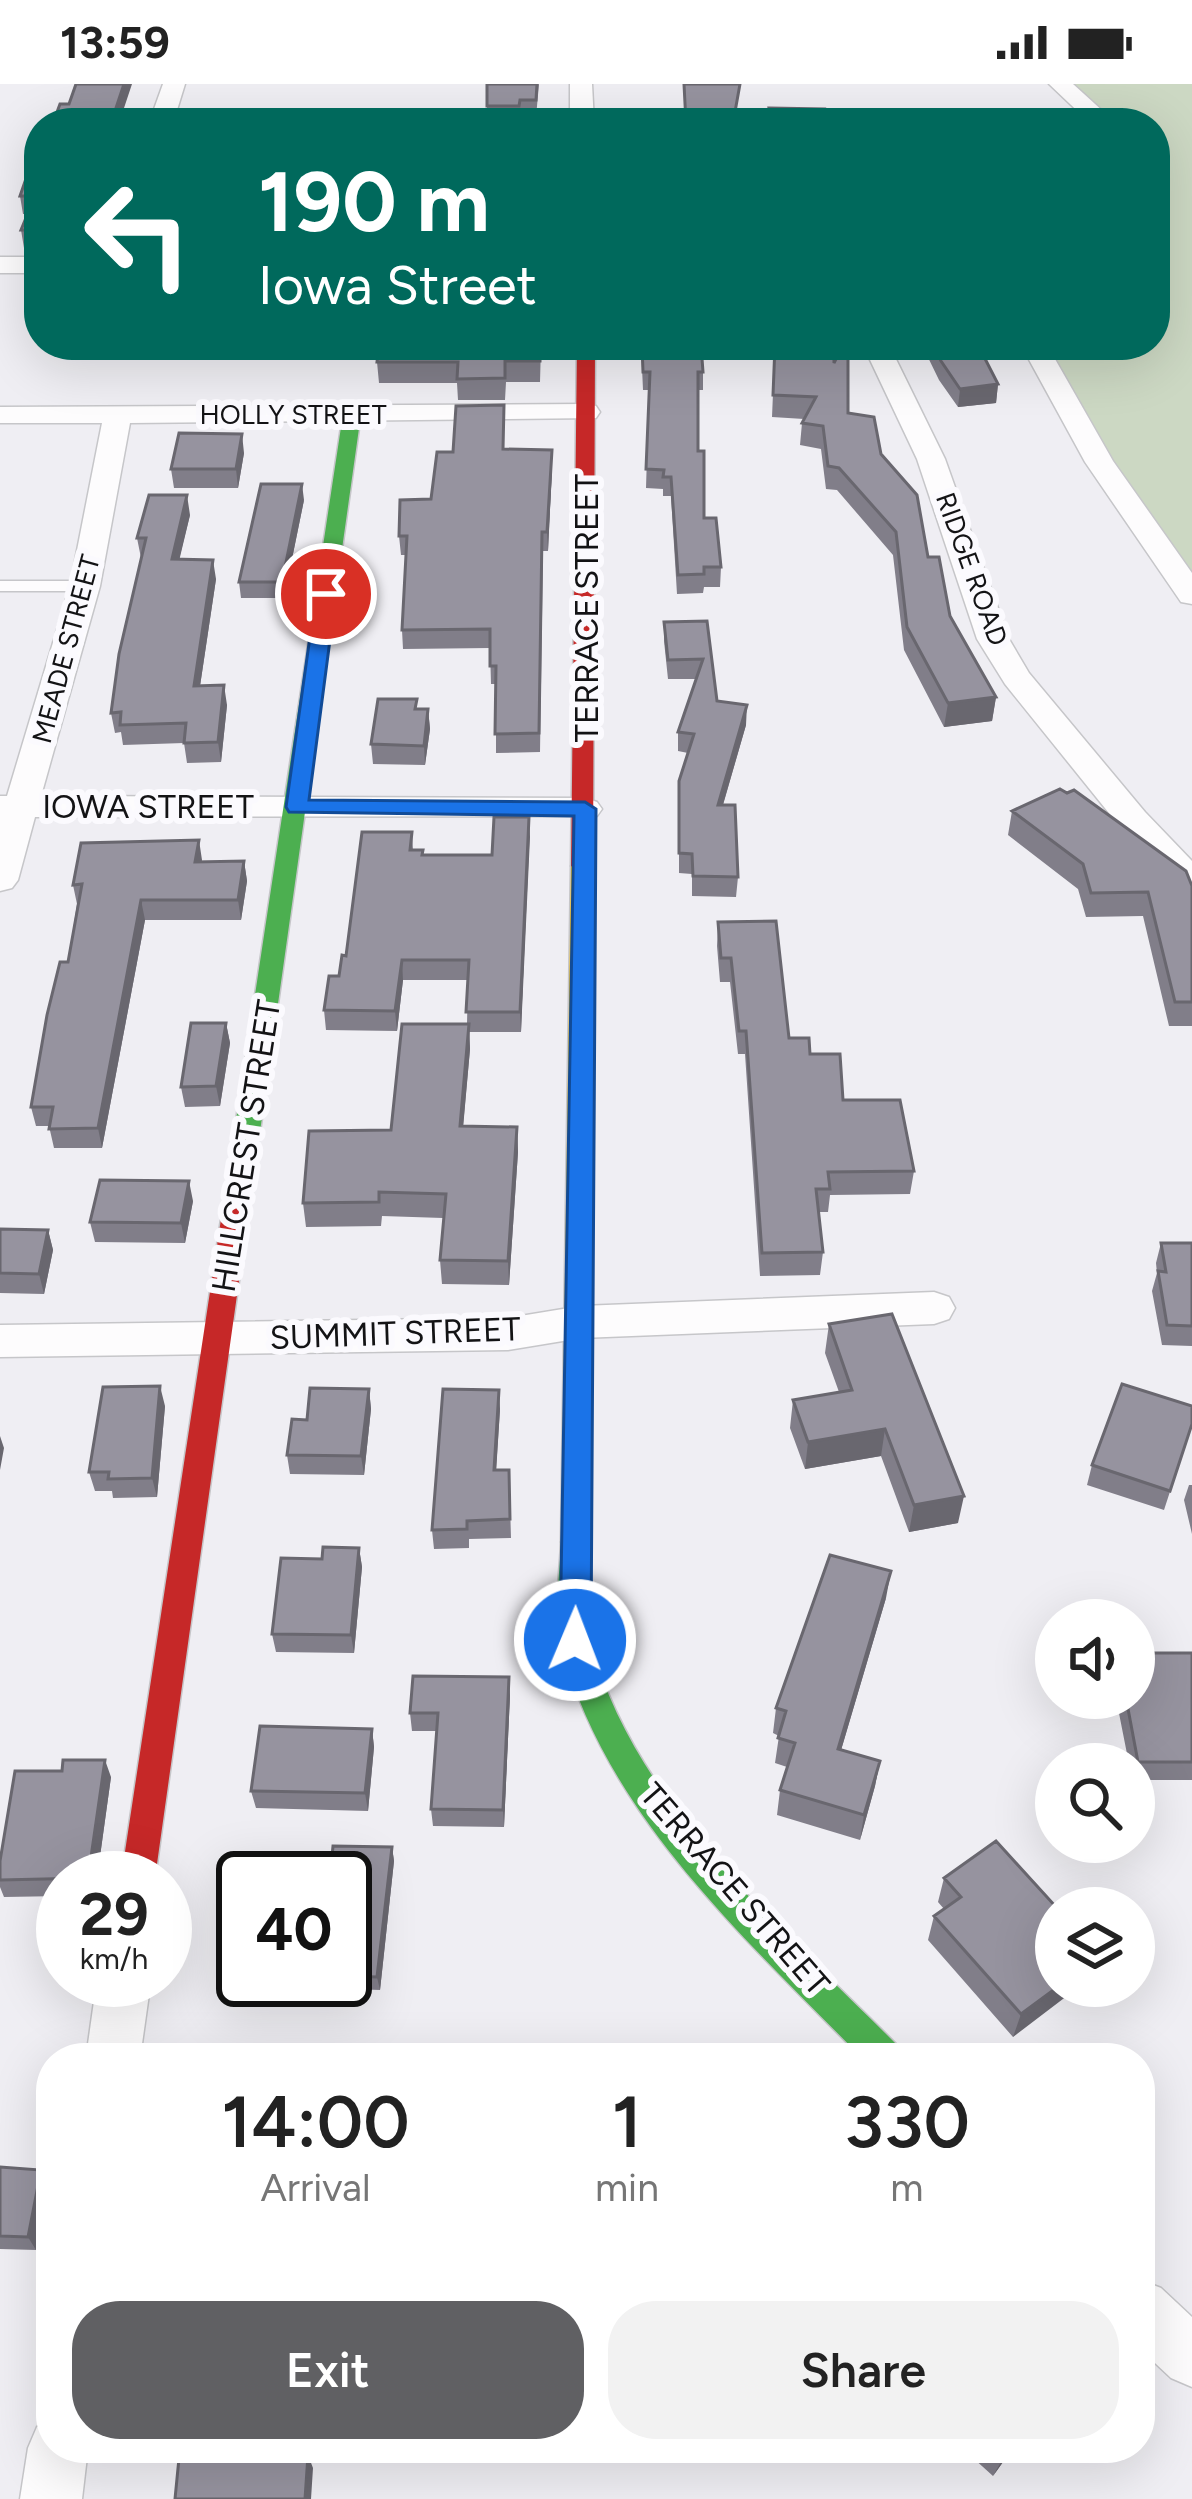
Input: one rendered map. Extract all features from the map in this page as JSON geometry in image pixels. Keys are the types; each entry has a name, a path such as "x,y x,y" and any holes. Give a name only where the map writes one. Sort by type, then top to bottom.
{"street":[{"path":"1060,84 1088,108"},
{"name":"TERRACE STREET","path":"586,360 575,1640 599,1707 631,1766 665,1814 872,2043"},
{"name":"RIDGE ROAD","path":"883,360 932,459 993,639 1016,677 1192,882"},
{"path":"1042,360 1099,462 1192,595"},
{"name":"HOLLY STREET","path":"0,415 586,412"},
{"name":"HILLCREST STREET","path":"142,1851 352,414"},
{"name":"MEADE STREET","path":"0,880 12,806 85,586 117,415"},
{"name":"IOWA STREET","path":"12,806 585,809"},
{"name":"SUMMIT STREET","path":"0,1341 508,1334 581,1322 934,1308"},
{"path":"115,2043 120,2007"},
{"path":"1155,2323 1192,2357"},
{"path":"51,2499 56,2463"}],"lane":[{"path":"0,586 85,586"}],"green space":[{"path":"1060,84 1192,84 1192,595 1043,360 1170,360 1170,108 1087,108"}],"building":[{"path":"76,84 124,84 116,108 59,108 69,104"},
{"path":"487,84 537,84 536,100 520,100 519,106 487,106"},
{"path":"684,84 740,84 736,108 685,108"},
{"path":"540,360 505,361 505,378 457,379 458,362 377,362"},
{"path":"643,360 702,360 698,451 704,451 704,518 716,518 721,567 704,567 704,574 678,575 671,477 663,477 664,470 646,469 650,372 643,372"},
{"path":"774,360 848,360 848,413 874,417 881,454 917,495 928,557 939,557 950,616 996,697 948,703 907,627 896,532 839,468 828,466 823,426 802,423 816,397 773,395"},
{"path":"986,360 998,384 960,389 941,361"},
{"path":"504,405 503,449 552,450 547,532 542,532 539,733 495,734 496,666 490,666 490,629 402,630 407,536 399,536 400,500 431,499 437,452 453,452 456,406"},
{"path":"179,433 242,434 236,469 171,469"},
{"path":"261,484 302,484 282,582 239,582"},
{"path":"149,495 187,495 172,559 213,560 194,686 224,685 218,742 184,743 186,723 120,725 121,712 111,713 119,654 146,538 137,538"},
{"path":"707,621 717,701 747,705 718,805 735,805 738,877 693,876 692,854 679,853 679,781 694,734 678,732 703,659 668,660 664,622"},
{"path":"378,699 417,699 415,709 428,709 424,746 371,744"},
{"path":"1060,789 1074,790 1186,871 1192,886 1192,1002 1175,1002 1148,892 1091,893 1083,864 1012,811"},
{"path":"494,817 529,817 520,1012 466,1012 469,960 402,960 395,1011 324,1010 329,976 339,976 342,955 346,956 362,832 412,832 410,850 423,850 422,855 492,855"},
{"path":"199,840 195,862 244,861 238,900 141,900 98,1128 49,1129 53,1107 31,1107 60,962 68,962 82,884 73,885 81,843"},
{"path":"776,921 789,1038 809,1038 810,1054 840,1054 843,1100 900,1100 914,1171 828,1172 830,1189 816,1189 823,1252 762,1253 746,1031 739,1031 731,958 721,958 718,922"},
{"path":"191,1023 226,1023 216,1086 181,1087"},
{"path":"402,1024 469,1024 460,1126 517,1127 508,1261 440,1260 446,1194 379,1192 379,1202 303,1203 309,1131 391,1130"},
{"path":"100,1180 189,1181 181,1223 90,1222"},
{"path":"0,1229 48,1230 39,1274 0,1273"},
{"path":"1161,1243 1192,1243 1192,1326 1167,1325 1158,1271 1166,1272"},
{"path":"892,1314 964,1496 914,1505 885,1429 808,1442 793,1400 852,1390 829,1324"},
{"path":"1122,1384 1192,1406 1192,1424 1170,1491 1092,1465"},
{"path":"160,1386 152,1478 108,1479 109,1472 89,1472 103,1387"},
{"path":"310,1388 369,1389 361,1456 287,1455 292,1419 307,1420"},
{"path":"443,1389 499,1390 494,1470 509,1470 510,1519 467,1521 467,1529 432,1530"},
{"path":"323,1547 359,1548 351,1635 272,1634 281,1558 322,1559"},
{"path":"830,1555 891,1571 838,1749 880,1761 864,1815 780,1790 795,1743 778,1738 786,1711 776,1708"},
{"path":"1155,1653 1192,1653 1192,1762 1155,1762 1155,1743 1134,1743 1130,1719 1155,1719"},
{"path":"413,1676 509,1677 503,1810 431,1809 438,1713 410,1713"},
{"path":"260,1726 372,1729 365,1793 251,1791"},
{"path":"63,1760 105,1760 92,1851 36,1851 36,1879 0,1880 15,1771 62,1771"},
{"path":"996,1841 1038,1887 1035,2004 1021,2014 934,1916 961,1897 944,1878"},
{"path":"333,1846 392,1847 377,1977 372,1977 372,1851 333,1851"},
{"path":"0,2167 36,2170 28,2237 0,2236"},
{"path":"179,2463 307,2463 305,2499 175,2499"}],"traffic: fast":[{"path":"243,1160 352,414"},
{"path":"576,1542 576,1643 596,1702 625,1760 704,1868 871,2043"}],"traffic: slow":[{"path":"576,1542 582,866"}],"traffic: jam":[{"path":"582,866 586,360"},
{"path":"142,1851 243,1160"}],"route":[{"path":"326,594 297,807 585,809 575,1640"}]}
